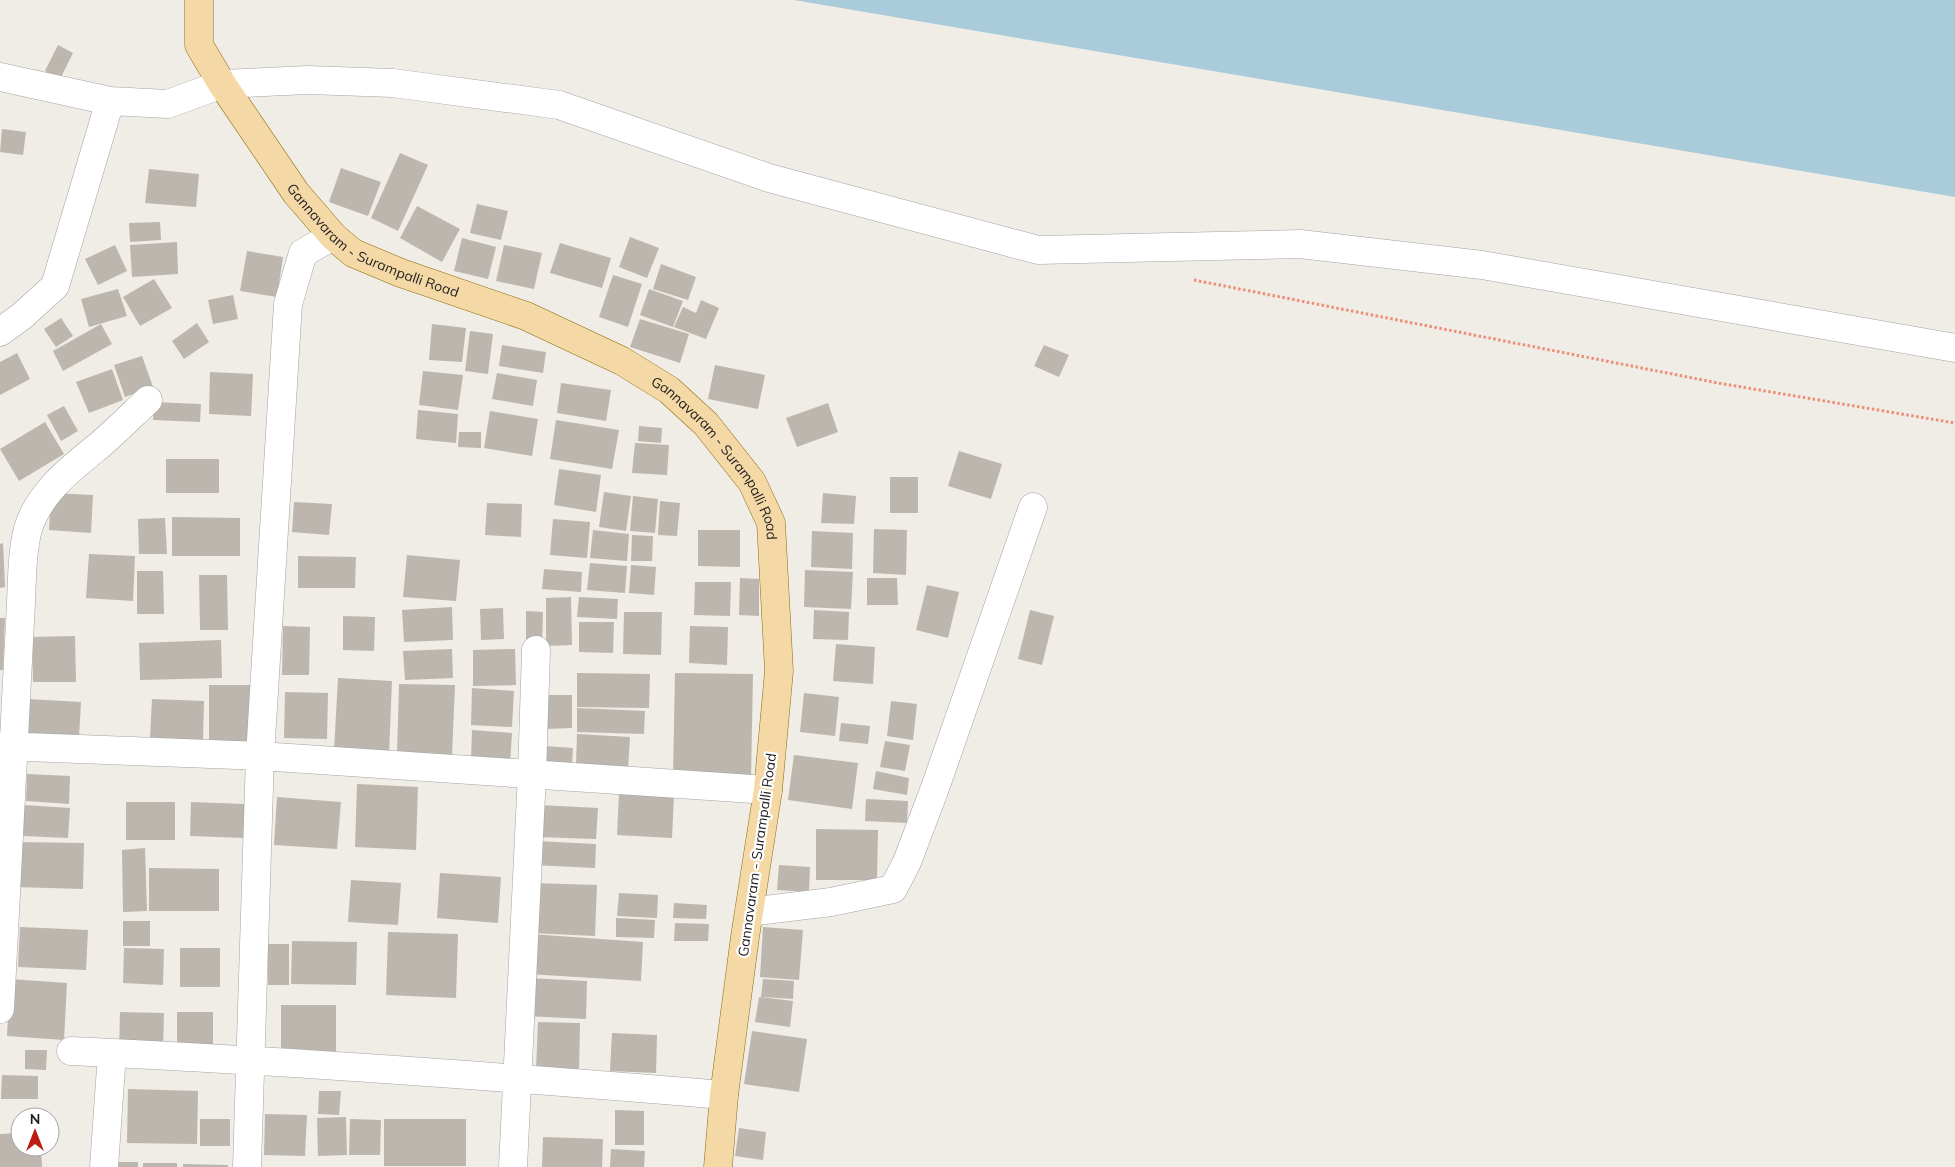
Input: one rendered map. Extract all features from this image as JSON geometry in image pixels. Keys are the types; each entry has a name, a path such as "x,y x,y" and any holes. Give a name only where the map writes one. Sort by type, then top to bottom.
{"main road":[{"name":"Gannavaram - Surampalli Road","path":"199,0 199,45 222,84 296,193 333,236 353,253 401,273 526,316 622,361 669,390 706,424 752,482 772,523 779,671 768,790 724,1095 718,1167"}],"street":[{"path":"0,77 110,101 168,104 222,84 308,80 393,83 559,105 769,178 1038,250 1300,244 1482,265 1955,348"},
{"path":"0,332 22,316 55,286 110,101"},
{"path":"247,1167 260,756 288,304 303,253 333,236"},
{"path":"0,1009 10,602 24,560 30,524 45,496 69,470 102,443 148,400"},
{"path":"749,912 831,902 893,889 936,788 1033,507"},
{"path":"513,1167 532,774 536,650"},
{"path":"6,747 260,756 768,790"},
{"path":"72,1052 250,1060 517,1078 724,1095"},
{"path":"104,1167 112,1053"}],"path":[{"path":"1194,280 1718,383 1955,423"}],"water":[{"path":"794,0 1955,0 1955,197"}],"building":[{"path":"58,45 73,53 60,79 45,71"},
{"path":"2,129 26,132 23,155 0,152"},
{"path":"400,153 428,165 398,231 371,218"},
{"path":"341,168 381,182 368,216 329,202"},
{"path":"149,169 199,174 196,207 145,203"},
{"path":"477,204 508,211 501,240 470,233"},
{"path":"417,206 460,229 442,262 400,238"},
{"path":"160,222 161,240 130,242 129,223"},
{"path":"630,237 659,248 647,278 619,267"},
{"path":"462,238 496,247 488,279 454,271"},
{"path":"177,242 178,274 132,277 130,245"},
{"path":"560,243 611,258 602,288 550,273"},
{"path":"115,245 127,271 98,285 85,259"},
{"path":"504,245 542,253 534,289 496,281"},
{"path":"247,251 283,257 277,297 240,291"},
{"path":"661,264 696,277 688,300 653,289"},
{"path":"613,275 642,284 628,327 599,317"},
{"path":"154,279 172,308 140,326 123,297"},
{"path":"118,289 127,316 89,327 81,299"},
{"path":"649,289 683,301 673,327 640,315"},
{"path":"233,295 238,319 213,324 208,300"},
{"path":"701,300 719,308 706,339 674,327 683,307 696,313"},
{"path":"61,318 73,336 56,347 44,329"},
{"path":"640,319 689,334 680,363 630,347"},
{"path":"197,323 209,342 184,359 172,341"},
{"path":"101,324 112,344 63,371 53,351"},
{"path":"432,324 466,328 462,362 429,360"},
{"path":"470,331 493,334 488,374 465,371"},
{"path":"502,345 546,352 543,373 499,366"},
{"path":"1044,345 1069,355 1059,377 1034,366"},
{"path":"17,353 30,379 0,395 0,362"},
{"path":"142,356 153,387 125,397 114,365"},
{"path":"715,365 765,375 758,409 708,399"},
{"path":"112,369 123,400 89,413 76,382"},
{"path":"423,371 463,375 458,410 419,405"},
{"path":"210,372 253,374 251,416 209,414"},
{"path":"497,373 537,380 533,406 492,399"},
{"path":"561,383 611,390 606,421 557,413"},
{"path":"154,402 201,404 200,422 153,420"},
{"path":"828,403 838,432 797,447 786,418"},
{"path":"64,406 78,431 61,441 47,415"},
{"path":"418,410 458,414 456,443 416,439"},
{"path":"490,411 538,419 532,456 484,448"},
{"path":"556,420 619,430 612,469 550,459"},
{"path":"45,422 64,454 19,481 0,449"},
{"path":"639,426 662,428 661,443 638,441"},
{"path":"459,432 481,432 481,448 458,447"},
{"path":"635,443 669,445 667,475 632,473"},
{"path":"959,451 1002,464 991,499 948,486"},
{"path":"166,459 219,459 219,493 166,493"},
{"path":"559,469 601,475 596,512 554,505"},
{"path":"890,477 918,477 918,513 890,513"},
{"path":"604,492 631,496 626,531 599,527"},
{"path":"51,493 93,495 91,533 49,530"},
{"path":"823,493 856,496 854,524 821,523"},
{"path":"633,496 658,499 655,533 630,531"},
{"path":"660,501 680,503 677,536 658,535"},
{"path":"294,502 332,504 329,535 292,532"},
{"path":"487,503 522,504 521,537 485,535"},
{"path":"172,517 240,518 240,556 172,556"},
{"path":"165,518 167,554 139,554 138,519"},
{"path":"553,519 590,522 587,558 550,555"},
{"path":"874,529 907,530 906,575 873,573"},
{"path":"593,530 629,534 627,561 590,558"},
{"path":"698,530 740,530 740,567 698,566"},
{"path":"812,531 853,533 852,569 811,567"},
{"path":"632,535 653,536 652,561 631,561"},
{"path":"3,543 5,587 0,588 0,544"},
{"path":"89,554 135,556 133,601 86,598"},
{"path":"407,555 460,560 456,601 403,597"},
{"path":"298,556 356,557 355,588 298,588"},
{"path":"590,563 627,566 625,593 587,590"},
{"path":"631,565 656,567 654,595 629,593"},
{"path":"544,569 582,572 581,592 542,589"},
{"path":"805,570 853,572 851,609 804,607"},
{"path":"137,571 163,571 164,614 137,614"},
{"path":"199,575 227,575 228,630 200,630"},
{"path":"740,578 759,579 759,616 739,615"},
{"path":"867,578 897,578 898,605 867,605"},
{"path":"695,582 731,582 730,616 694,615"},
{"path":"927,585 959,592 948,638 916,630"},
{"path":"571,597 572,645 546,646 546,598"},
{"path":"579,597 618,599 617,619 577,617"},
{"path":"452,607 453,640 404,642 402,610"},
{"path":"503,608 504,639 481,640 480,609"},
{"path":"814,610 849,612 848,640 813,639"},
{"path":"1030,610 1054,616 1042,665 1018,659"},
{"path":"526,611 543,612 542,646 526,646"},
{"path":"624,612 662,612 661,655 623,654"},
{"path":"343,616 375,617 374,651 343,650"},
{"path":"0,618 5,618 3,670 0,670"},
{"path":"579,622 614,622 613,653 579,652"},
{"path":"283,626 310,627 309,675 282,675"},
{"path":"690,626 728,627 727,665 689,663"},
{"path":"75,636 76,682 33,682 32,637"},
{"path":"221,640 222,678 140,680 139,643"},
{"path":"836,644 875,647 873,684 833,681"},
{"path":"452,649 453,678 405,680 403,651"},
{"path":"515,649 516,685 473,686 473,650"},
{"path":"577,673 650,674 649,708 577,707"},
{"path":"675,673 753,674 751,778 673,776"},
{"path":"338,678 392,681 389,753 334,750"},
{"path":"399,684 455,685 452,756 397,754"},
{"path":"209,685 254,685 254,741 209,741"},
{"path":"472,688 514,691 512,727 471,725"},
{"path":"285,692 328,693 327,739 284,738"},
{"path":"804,693 839,697 835,736 800,732"},
{"path":"545,695 572,695 572,728 545,729"},
{"path":"28,699 81,702 79,737 26,734"},
{"path":"152,699 204,701 203,740 150,738"},
{"path":"891,701 917,704 913,740 887,736"},
{"path":"577,708 645,711 644,734 577,732"},
{"path":"841,723 870,726 868,744 839,741"},
{"path":"472,730 512,733 510,763 471,761"},
{"path":"577,734 630,737 628,769 576,766"},
{"path":"885,741 910,745 905,771 880,767"},
{"path":"545,746 573,748 572,765 544,764"},
{"path":"794,755 858,763 852,809 788,800"},
{"path":"876,771 909,778 907,795 873,789"},
{"path":"27,774 70,776 69,804 26,801"},
{"path":"357,784 418,787 416,850 355,847"},
{"path":"619,794 674,796 672,838 617,835"},
{"path":"277,797 341,802 337,849 274,845"},
{"path":"866,799 908,801 907,823 865,821"},
{"path":"126,802 175,802 175,840 126,840"},
{"path":"191,802 245,804 244,838 190,836"},
{"path":"24,805 70,808 68,838 23,836"},
{"path":"539,805 598,808 596,839 537,837"},
{"path":"816,829 878,830 877,880 816,880"},
{"path":"535,841 596,844 595,868 533,865"},
{"path":"16,842 84,843 83,889 15,887"},
{"path":"145,848 147,911 123,912 122,850"},
{"path":"779,865 810,867 809,892 777,890"},
{"path":"149,868 219,869 219,911 149,911"},
{"path":"440,873 501,877 498,923 437,918"},
{"path":"351,880 401,883 398,925 348,922"},
{"path":"533,883 597,885 595,936 532,933"},
{"path":"619,893 658,895 657,918 617,916"},
{"path":"674,903 707,905 706,919 673,918"},
{"path":"616,918 655,920 654,938 616,937"},
{"path":"123,921 150,921 150,946 123,946"},
{"path":"675,923 709,924 708,941 674,941"},
{"path":"20,927 88,930 86,970 18,967"},
{"path":"763,927 803,930 799,980 760,977"},
{"path":"388,932 458,934 456,998 386,995"},
{"path":"530,934 643,942 641,981 528,974"},
{"path":"292,941 357,942 356,985 291,984"},
{"path":"268,944 289,944 289,985 268,985"},
{"path":"124,948 164,949 163,985 123,983"},
{"path":"180,948 220,948 220,987 180,987"},
{"path":"527,978 587,981 586,1019 525,1016"},
{"path":"10,979 67,983 64,1040 7,1036"},
{"path":"763,979 794,981 793,999 761,997"},
{"path":"759,997 793,1001 790,1027 755,1022"},
{"path":"281,1005 336,1005 336,1053 281,1053"},
{"path":"120,1012 164,1013 163,1050 119,1049"},
{"path":"177,1012 213,1012 213,1051 177,1051"},
{"path":"538,1022 580,1023 579,1072 536,1070"},
{"path":"752,1031 807,1039 799,1092 744,1084"},
{"path":"612,1033 657,1035 656,1073 610,1071"},
{"path":"25,1050 47,1050 46,1070 25,1069"},
{"path":"2,1075 38,1076 38,1099 1,1099"},
{"path":"128,1089 198,1091 197,1144 127,1143"},
{"path":"319,1091 341,1091 339,1115 318,1114"},
{"path":"615,1110 644,1111 644,1145 615,1145"},
{"path":"265,1114 307,1115 305,1156 264,1155"},
{"path":"346,1117 347,1155 318,1156 317,1118"},
{"path":"200,1119 230,1119 230,1146 200,1146"},
{"path":"350,1119 381,1120 380,1155 349,1155"},
{"path":"384,1119 466,1119 466,1166 384,1166"},
{"path":"739,1128 766,1132 763,1160 735,1156"},
{"path":"0,1134 10,1134 10,1157 42,1157 42,1167 0,1167"},
{"path":"543,1137 603,1139 602,1167 542,1167"},
{"path":"611,1149 645,1151 644,1167 610,1167"},
{"path":"114,1162 138,1162 138,1167 114,1167"},
{"path":"143,1163 177,1163 177,1167 143,1167"},
{"path":"183,1164 228,1165 228,1167 183,1167"}]}
